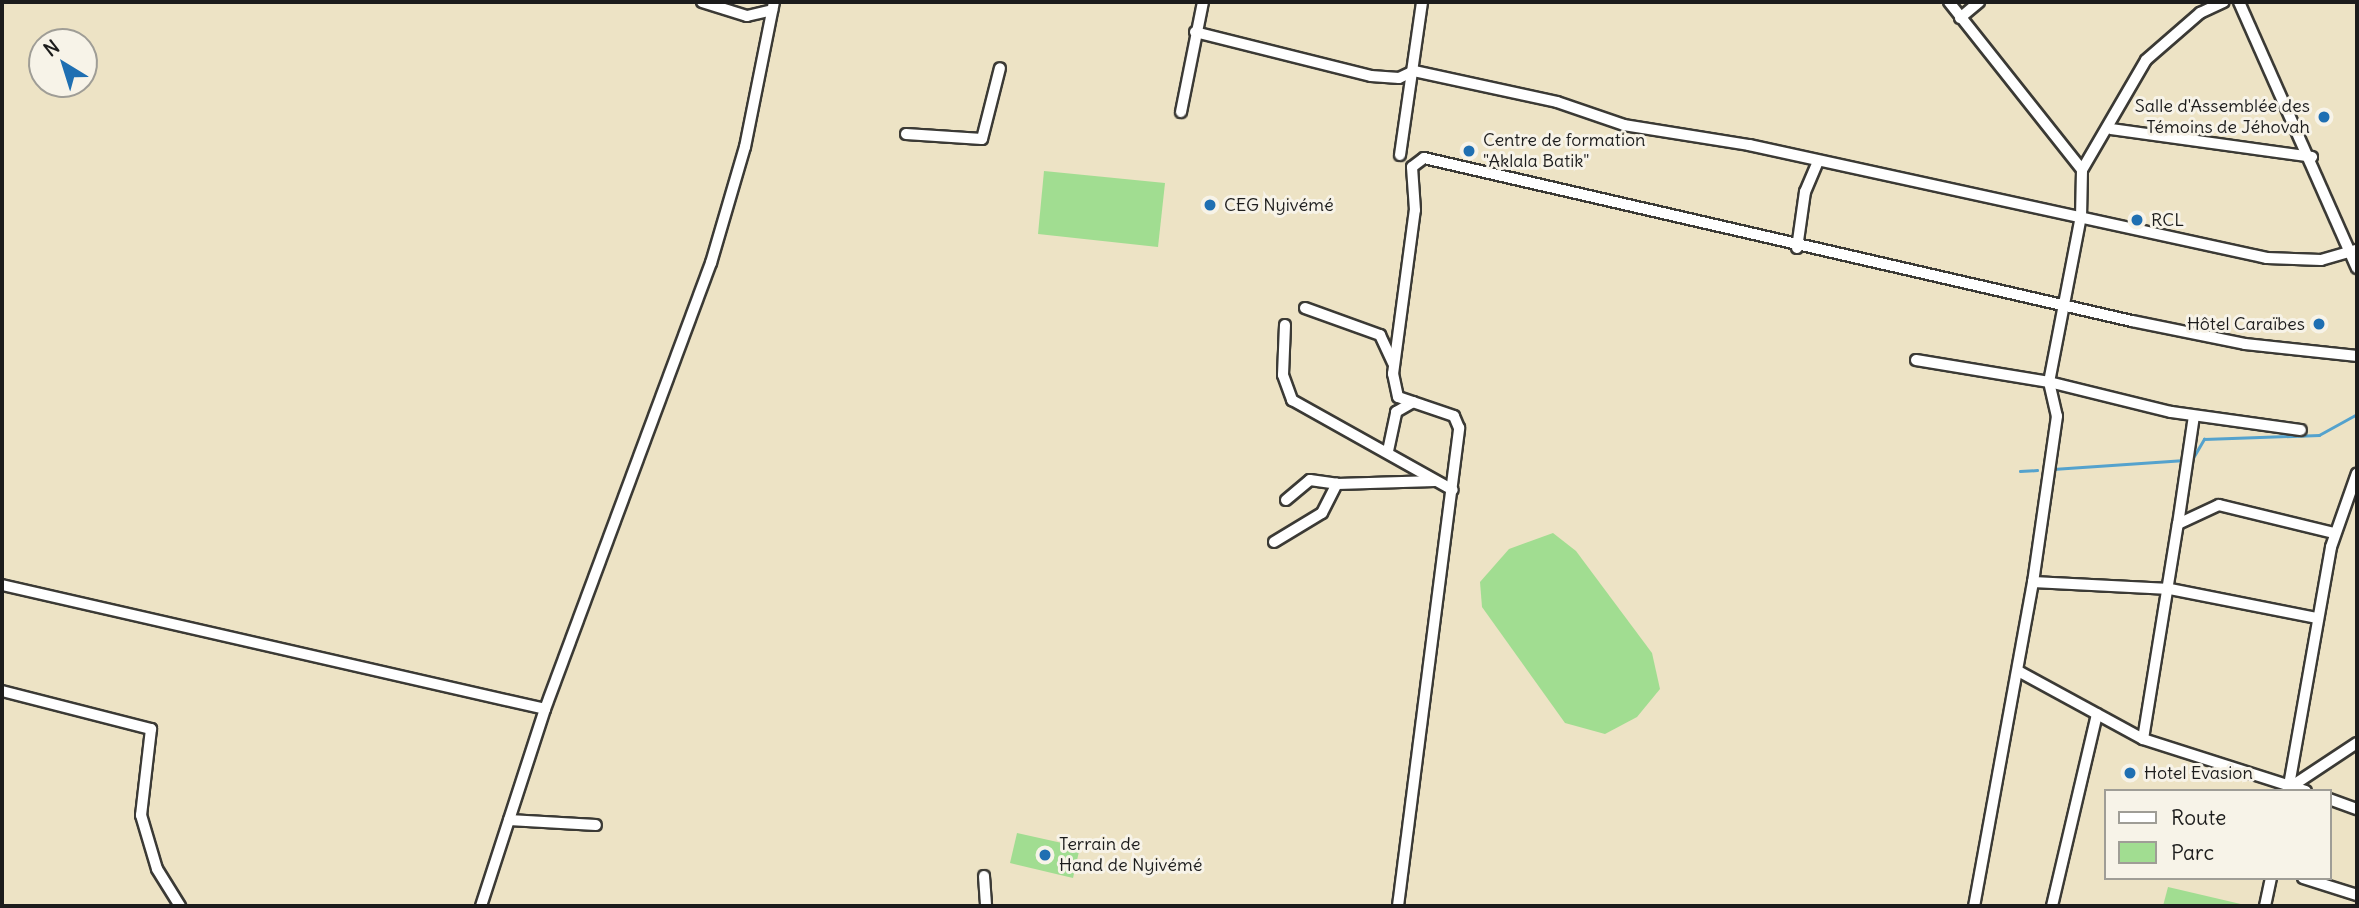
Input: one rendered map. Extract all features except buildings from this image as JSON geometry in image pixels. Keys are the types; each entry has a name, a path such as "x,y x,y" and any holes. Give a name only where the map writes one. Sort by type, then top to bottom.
{"street":[{"path":"702,2 747,16 773,6"},
{"path":"1181,112 1203,2"},
{"path":"1949,2 2082,170"},
{"path":"1960,18 1979,2"},
{"path":"1974,906 2020,671 2057,416 2049,382 2066,307 2081,216 2082,170 2111,129 2146,60 2200,13 2224,2"},
{"path":"2239,2 2354,251 2357,268"},
{"path":"1400,155 1414,71 1419,3"},
{"path":"481,906 545,709 711,263 745,147 773,6"},
{"path":"1195,32 1371,76 1399,78 1414,71 1557,102 1624,125 2081,216 2267,258 2300,262 2354,251"},
{"path":"906,134 982,139 1000,68"},
{"path":"2111,129 2312,157"},
{"path":"1398,906 1453,490 1459,421 1396,394 1393,363 1415,210 1412,167 1424,158 1797,248 2066,307 2245,344 2357,356"},
{"path":"1797,248 1805,192 1818,162"},
{"path":"1304,308 1380,335 1393,363"},
{"path":"1285,325 1283,375 1292,400 1453,490"},
{"path":"1916,360 2049,382 2194,416 2301,430"},
{"path":"1388,452 1396,411 1413,402"},
{"path":"2143,738 2170,589 2194,416"},
{"path":"2290,787 2316,618 2334,533 2357,473"},
{"path":"1286,500 1310,480 1337,484 1435,481"},
{"path":"1274,542 1322,513 1337,484"},
{"path":"2178,524 2219,505 2334,533"},
{"path":"2033,582 2170,589 2316,618"},
{"path":"2,586 545,709"},
{"path":"2020,671 2143,738 2290,787"},
{"path":"2,691 151,729 141,815 157,869 180,906"},
{"path":"2052,906 2097,714"},
{"path":"2290,787 2357,743"},
{"path":"2331,800 2357,809"},
{"path":"509,820 596,825"},
{"path":"984,876 986,906"},
{"path":"2265,906 2271,880"},
{"path":"2309,880 2357,895"}],"green space":[{"path":"1044,171 1165,183 1158,247 1038,234"},
{"path":"1553,533 1576,551 1652,653 1660,689 1637,717 1605,734 1565,723 1482,607 1480,582 1509,549"},
{"name":"Terrain de Hand de Nyivémé","path":"1017,833 1080,847 1073,878 1010,863"},
{"path":"2168,887 2245,905 2245,906 2163,906"}],"waterway":[{"path":"2193,458 2204,439 2319,435 2357,414"},
{"path":"2053,469 2185,460"},
{"path":"2020,471 2037,470"}],"place":[{"name":"Salle d'Assemblée des Témoins de Jéhovah","path":"2324,117"},
{"name":"Centre de formation \"Aklala Batik\"","path":"1469,151"},
{"name":"CEG Nyivémé","path":"1210,205"},
{"name":"RCL","path":"2137,220"},
{"name":"Hôtel Caraïbes","path":"2319,324"},
{"name":"Hotel Evasion","path":"2130,773"},
{"name":"Terrain de Hand de Nyivémé","path":"1045,855"}]}
